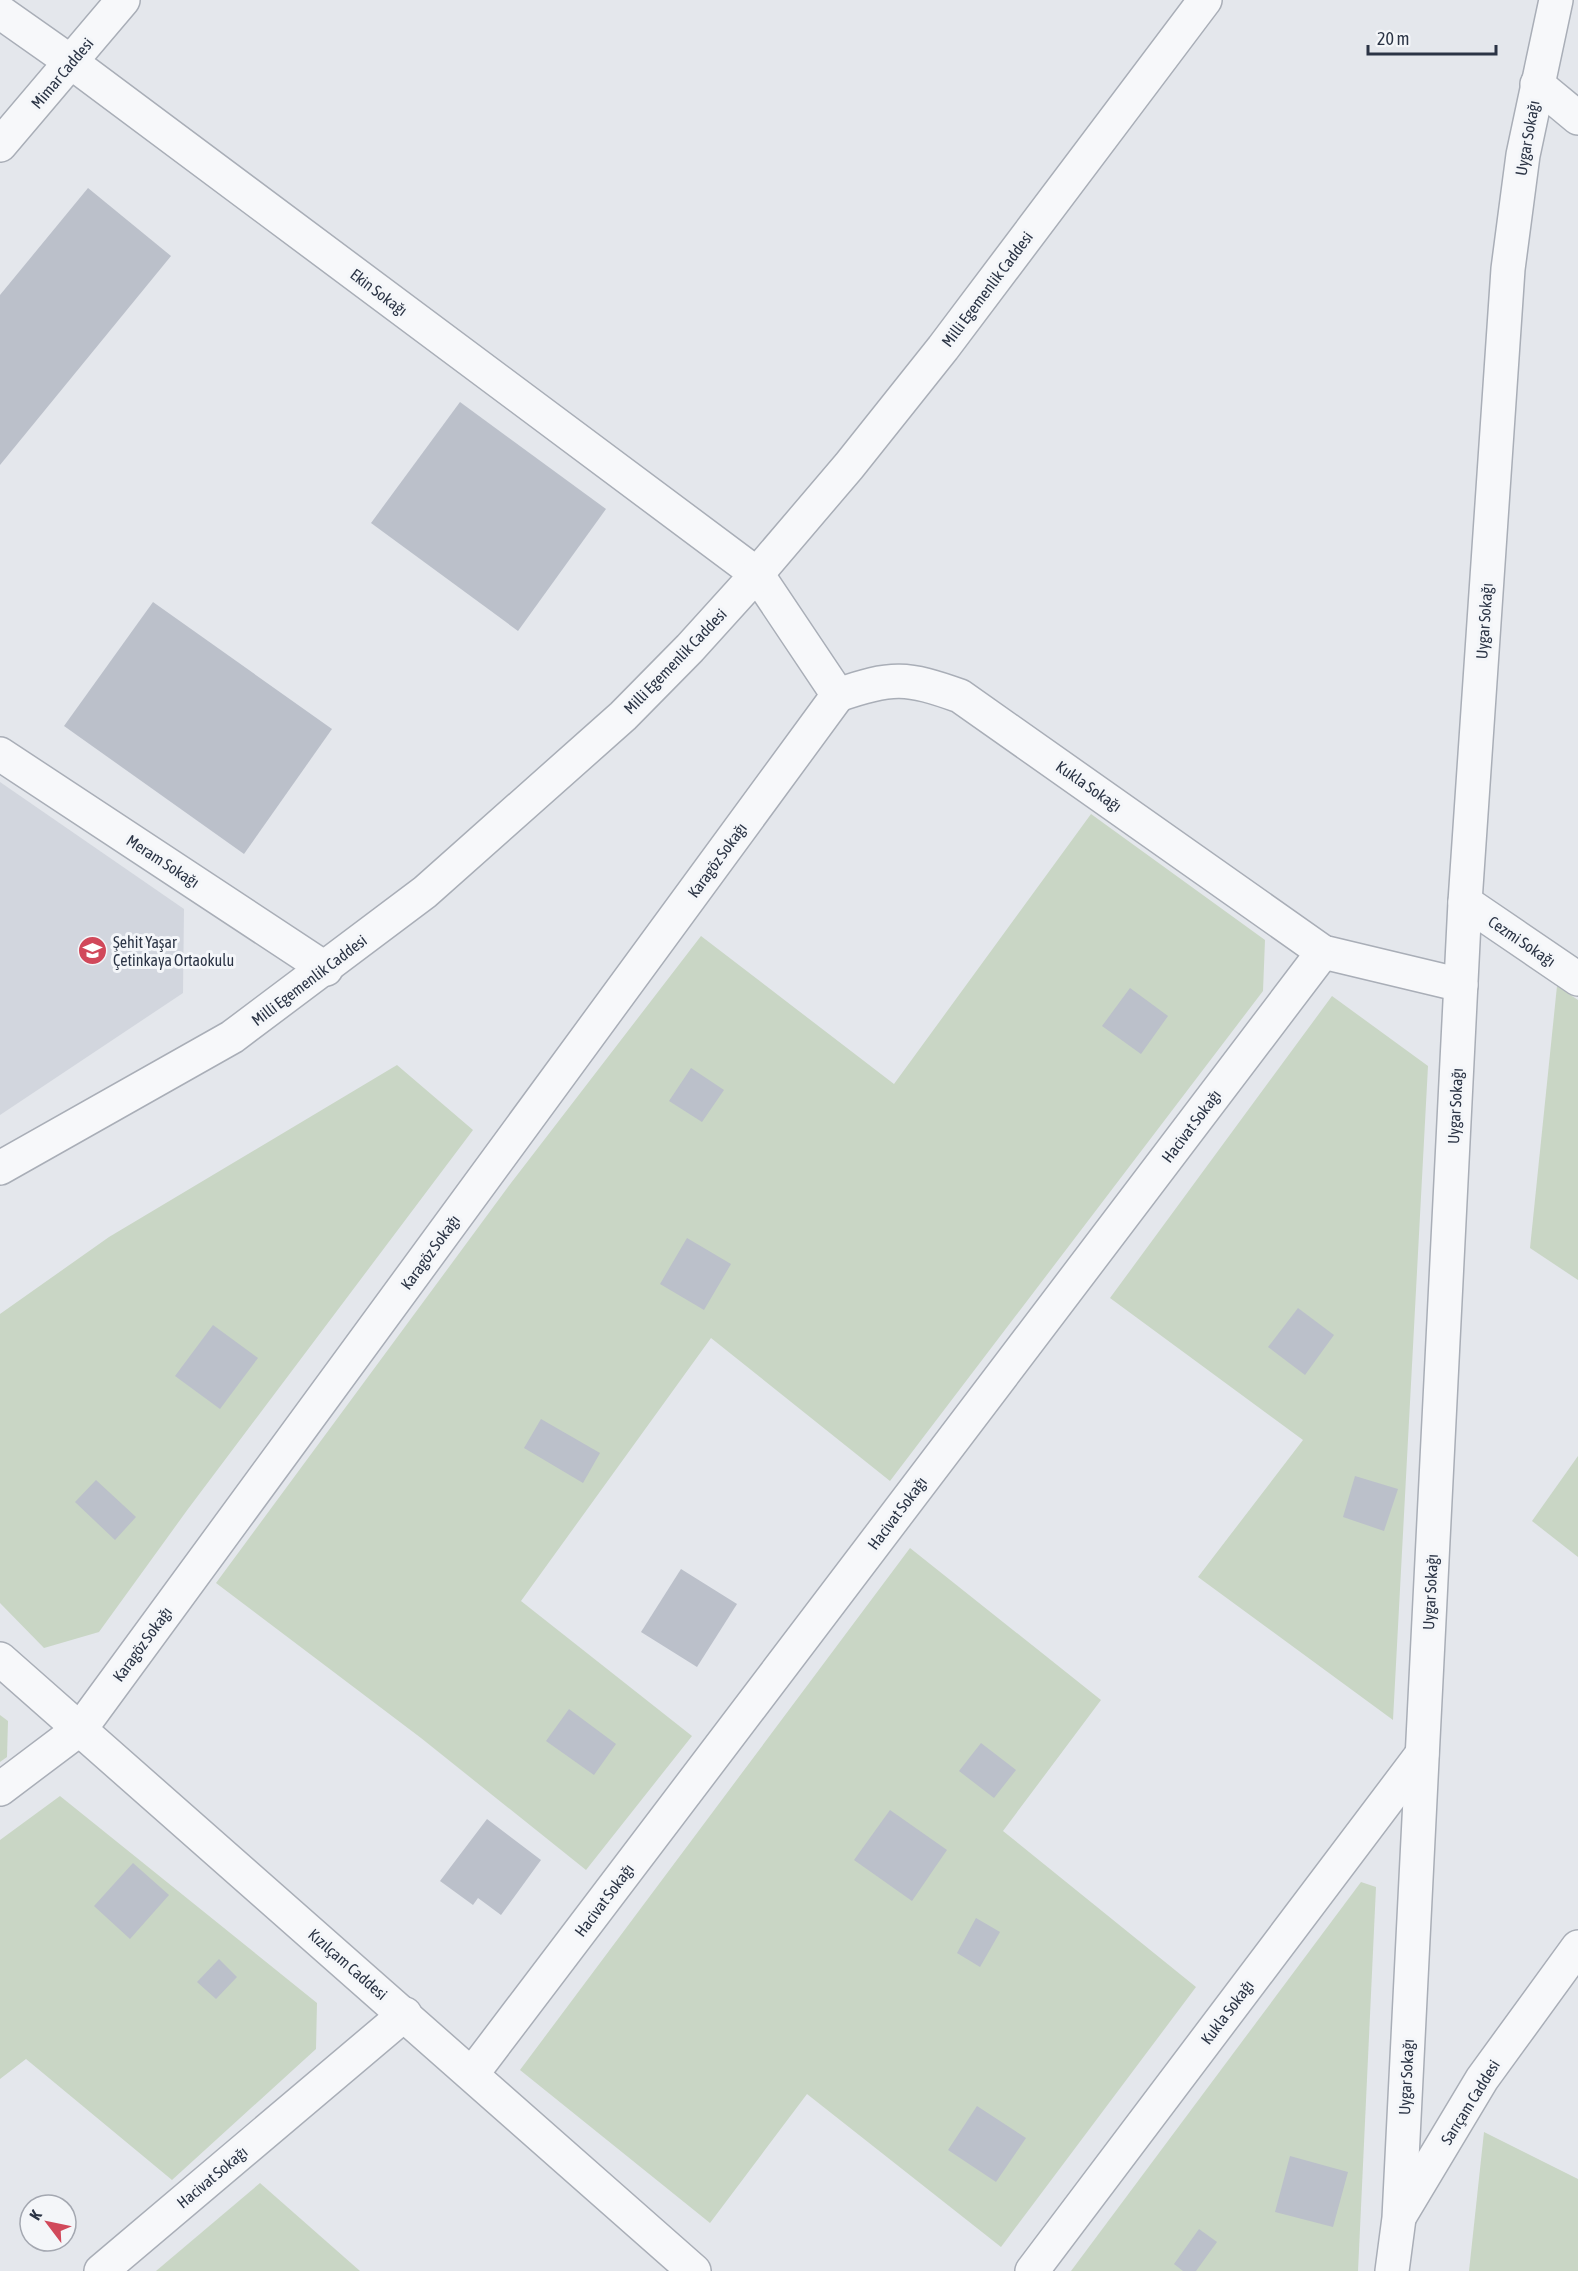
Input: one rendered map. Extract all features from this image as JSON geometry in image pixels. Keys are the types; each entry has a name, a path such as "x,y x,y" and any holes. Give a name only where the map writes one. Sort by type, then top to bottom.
{"street":[{"name":"Mimar Caddesi","path":"0,145 123,0"},
{"name":"Milli Egemenlik Caddesi","path":"0,1168 232,1037 326,969 425,891 597,739 690,648 849,466 943,348 1205,0"},
{"name":"Uygar Sokağı","path":"1399,2218 1465,902 1508,269 1523,155 1556,0"},
{"name":"Ekin Sokağı","path":"0,12 71,62 757,574"},
{"path":"1537,84 1578,117"},
{"path":"757,574 838,695"},
{"name":"Kukla Sokağı","path":"838,695 875,682 917,681 960,696 1323,952 1461,985"},
{"name":"Karagöz Sokağı","path":"0,1789 81,1728 838,695"},
{"name":"Meram Sokağı","path":"0,754 326,969"},
{"name":"Cezmi Sokağı","path":"1465,902 1578,979"},
{"name":"Hacivat Sokağı","path":"472,2074 1323,952"},
{"name":"Kızılçam Caddesi","path":"0,1659 81,1728 694,2271"},
{"name":"Kukla Sokağı","path":"1032,2271 1422,1754"},
{"name":"Sarıçam Caddesi","path":"1392,2271 1399,2218 1482,2079 1578,1947"},
{"name":"Hacivat Sokağı","path":"101,2271 405,2014"}],"shaded area":[{"name":"Şehit Yaşar Çetinkaya Ortaokulu","path":"0,782 184,909 183,993 0,1115"}],"green space":[{"path":"1091,814 1265,940 1263,991 890,1481 711,1338 521,1601 692,1736 586,1870 421,1738 216,1583 511,1183 701,936 894,1084"},
{"path":"1557,986 1578,1000 1578,1280 1530,1248"},
{"path":"1332,996 1428,1066 1393,1720 1198,1577 1303,1440 1110,1298"},
{"path":"397,1065 473,1130 188,1509 99,1632 44,1648 0,1603 0,1314 109,1237"},
{"path":"1578,1456 1578,1557 1532,1521"},
{"path":"910,1548 1101,1700 1003,1831 1196,1987 1001,2247 807,2094 710,2223 520,2070"},
{"path":"0,1715 8,1721 7,1757 0,1762"},
{"path":"60,1796 317,2003 316,2049 172,2180 26,2059 0,2079 0,1840"},
{"path":"1361,1882 1376,1887 1358,2271 1071,2271"},
{"path":"1484,2132 1578,2179 1578,2271 1469,2271"},
{"path":"260,2183 360,2271 156,2271"}],"building":[{"path":"88,188 171,256 0,465 0,295"},
{"path":"460,402 606,509 518,631 371,523"},
{"path":"153,602 332,729 244,854 64,726"},
{"path":"1130,988 1168,1016 1141,1054 1102,1026"},
{"path":"691,1068 724,1090 702,1122 669,1101"},
{"path":"687,1238 731,1264 704,1310 660,1284"},
{"path":"1298,1308 1334,1335 1305,1375 1268,1347"},
{"path":"213,1325 258,1358 220,1409 175,1376"},
{"path":"541,1419 600,1453 583,1483 524,1448"},
{"path":"1355,1476 1398,1489 1384,1531 1343,1517"},
{"path":"96,1480 136,1517 115,1540 75,1502"},
{"path":"681,1569 737,1604 697,1667 641,1632"},
{"path":"569,1709 616,1744 594,1775 546,1741"},
{"path":"981,1743 1016,1770 994,1798 959,1771"},
{"path":"890,1810 947,1850 912,1901 854,1860"},
{"path":"487,1819 541,1860 501,1915 478,1898 473,1905 440,1881"},
{"path":"133,1863 169,1895 130,1939 94,1906"},
{"path":"976,1918 1000,1932 980,1967 957,1953"},
{"path":"219,1959 237,1977 216,1999 197,1982"},
{"path":"977,2106 1026,2138 996,2182 948,2150"},
{"path":"1290,2156 1348,2172 1333,2227 1275,2212"},
{"path":"1199,2229 1217,2242 1196,2271 1183,2271 1174,2264"}],"place":[{"name":"Şehit Yaşar Çetinkaya Ortaokulu","path":"92,951"}]}
